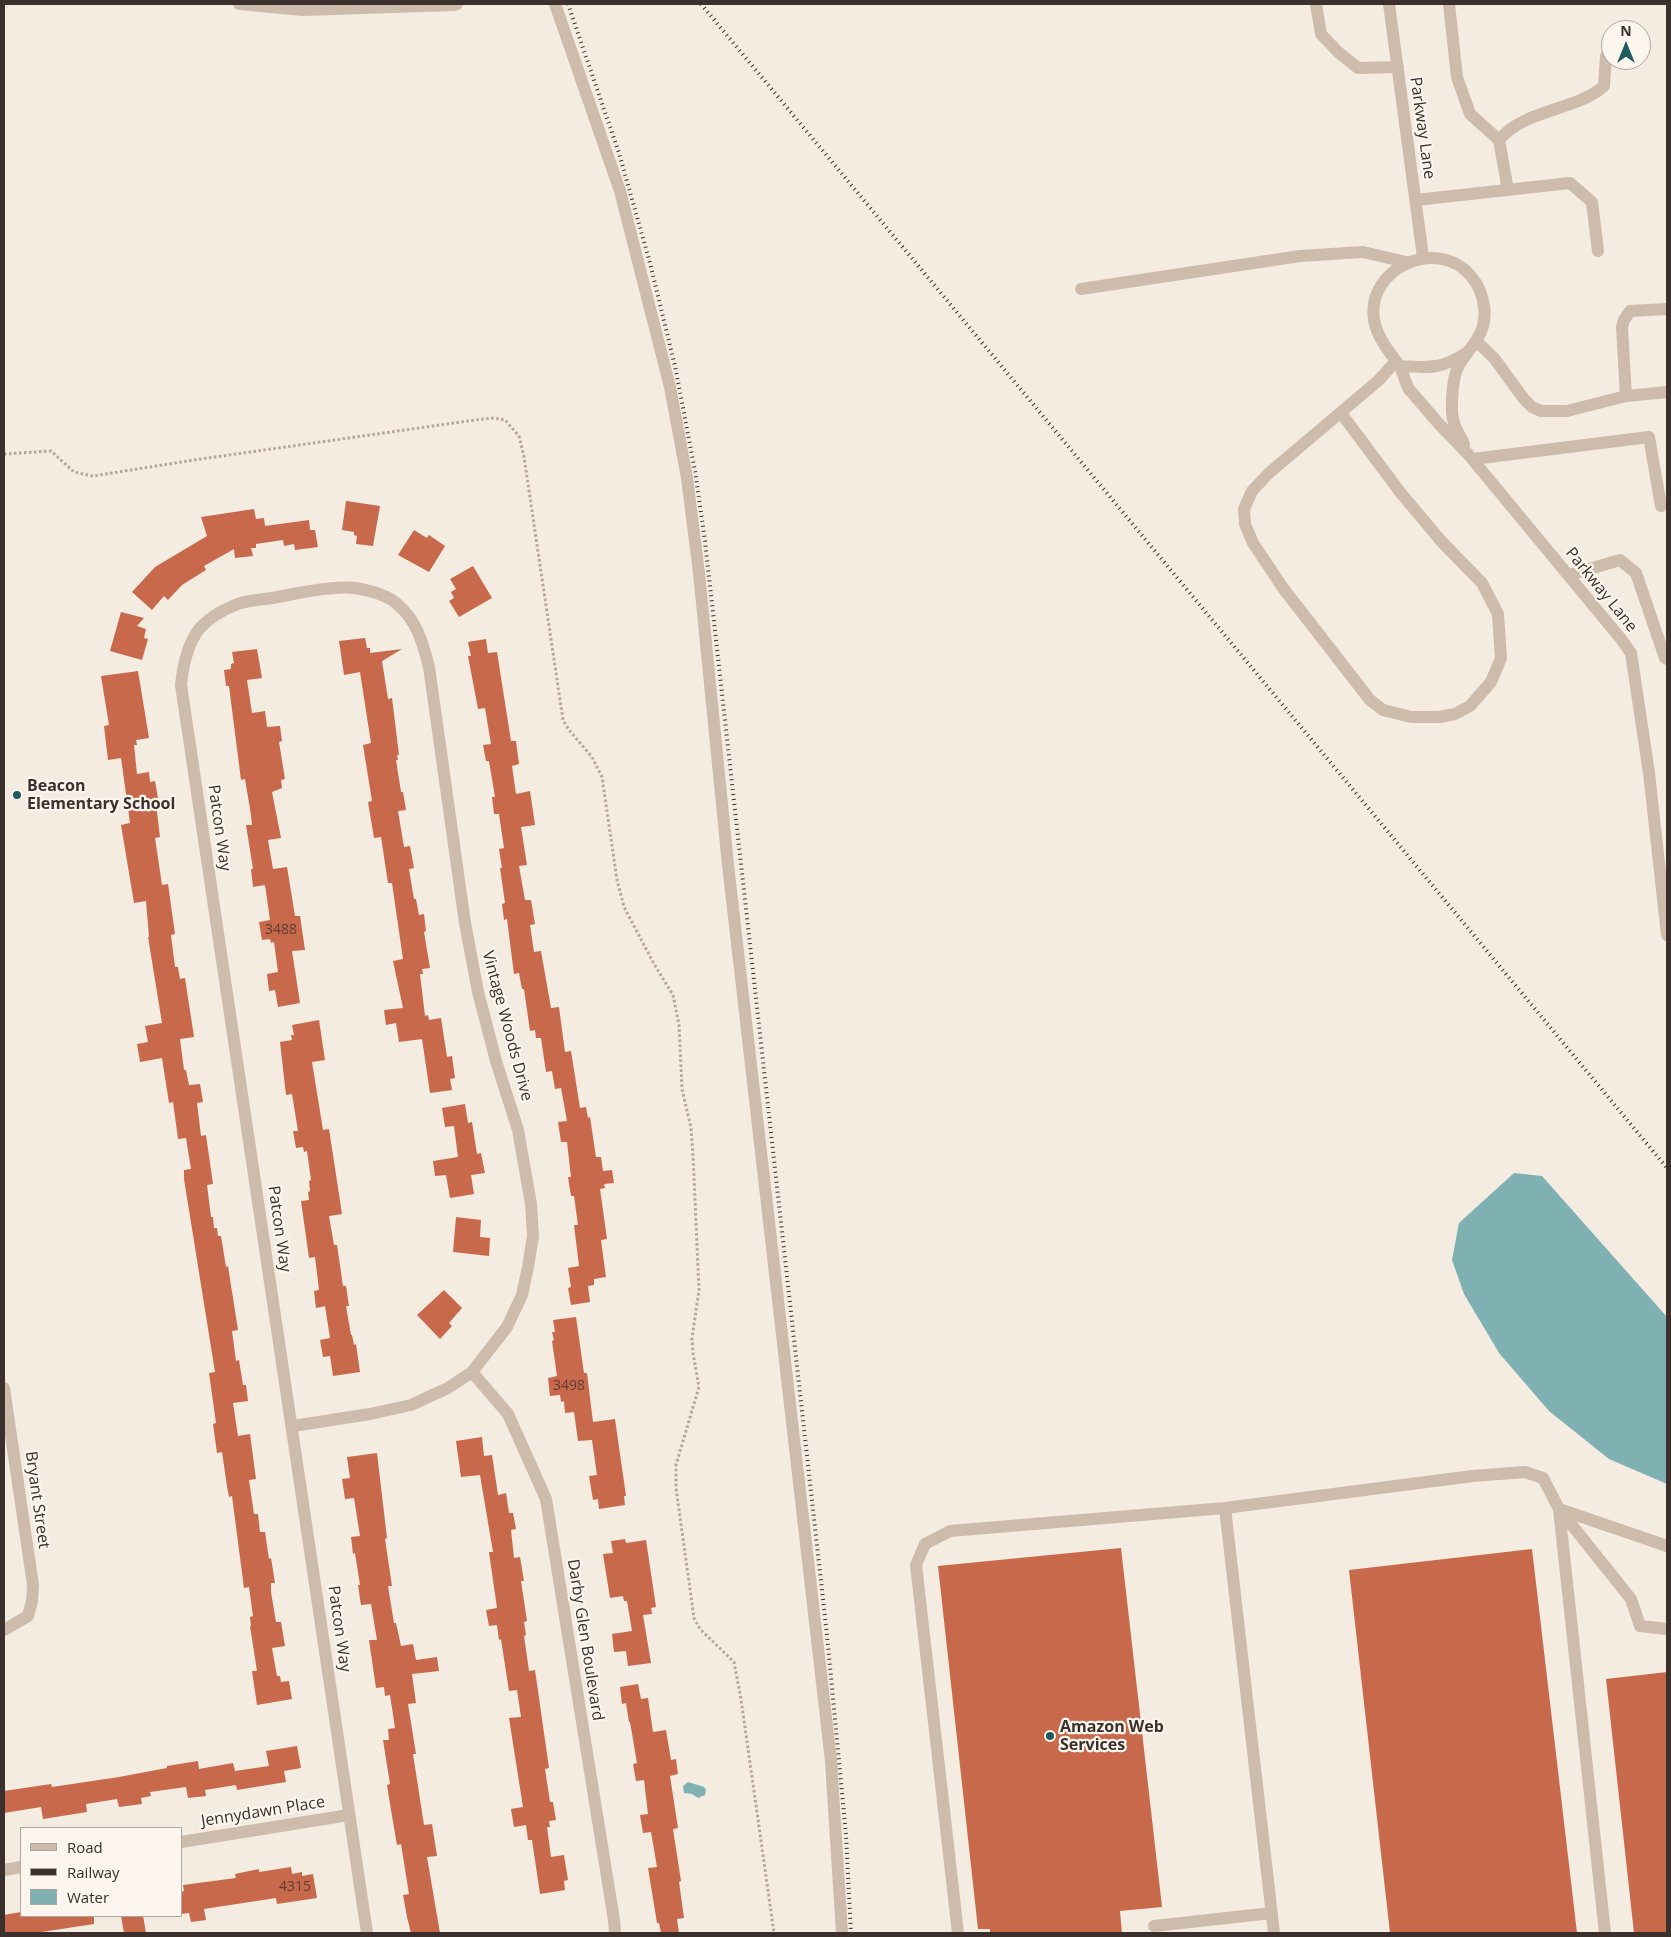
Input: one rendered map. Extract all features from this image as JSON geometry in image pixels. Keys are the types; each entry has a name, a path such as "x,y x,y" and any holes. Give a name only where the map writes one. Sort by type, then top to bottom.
{"street":[{"path":"239,4 303,10 457,4"},
{"path":"555,4 620,191 670,387 687,478 699,573 728,865 831,1761 842,1933"},
{"path":"1316,4 1321,34 1338,52 1358,68 1398,67"},
{"name":"Parkway Lane","path":"1389,4 1423,258"},
{"path":"1449,4 1457,77 1470,114 1499,140 1508,190"},
{"path":"1499,140 1507,130 1546,112 1596,93 1604,86 1605,70"},
{"path":"1416,200 1570,183 1592,202 1598,251"},
{"path":"1081,289 1300,256 1363,252 1406,262"},
{"path":"1423,258 1440,258 1456,264 1470,275 1480,289 1484,305 1484,322 1476,341 1468,352 1450,364 1428,368 1398,363 1379,336 1374,319 1375,302 1381,285 1392,272 1406,262 1423,258"},
{"path":"1626,396 1622,327 1624,320 1630,311 1667,309"},
{"path":"1476,341 1494,358 1514,387 1532,408 1541,411 1567,411 1626,396 1667,392"},
{"name":"Parkway Lane","path":"1468,352 1458,368 1453,387 1453,422 1471,456"},
{"path":"1340,413 1441,541 1482,582 1498,614 1501,658 1491,682 1470,706 1455,714 1439,717 1411,717 1383,710 1370,700 1283,588 1253,543 1245,524 1244,509 1252,490 1269,473 1398,363"},
{"name":"Parkway Lane","path":"1398,363 1408,388 1438,424 1471,456 1631,653 1649,773 1667,935"},
{"path":"1471,456 1649,437 1661,506"},
{"path":"1569,575 1620,560 1636,573 1665,658 1667,659"},
{"name":"Vintage Woods Drive","path":"289,595 354,588 378,594 396,603 414,623 422,641 429,667 465,923 478,992 518,1130 531,1204 533,1236 522,1296 507,1327 472,1372 448,1388 411,1405 370,1414 293,1426"},
{"name":"Patcon Way","path":"289,595 236,604 217,615 201,628 190,645 183,664 181,685 293,1426 367,1933"},
{"name":"Darby Glen Boulevard","path":"472,1372 508,1414 546,1499 613,1910 615,1933"},
{"name":"Bryant Street","path":"4,1388 33,1585 32,1601 28,1616 4,1630"},
{"path":"958,1933 916,1564 925,1544 950,1531 1225,1508 1473,1476 1526,1472 1543,1478 1559,1509 1631,1599 1640,1626 1667,1629"},
{"path":"1225,1508 1274,1933"},
{"path":"1559,1509 1667,1546"},
{"path":"1559,1509 1605,1933"},
{"name":"Jennydawn Place","path":"182,1842 349,1815"},
{"path":"4,1870 20,1867"},
{"path":"1154,1926 1272,1913"}],"path":[{"path":"4,454 51,451 74,472 93,476 494,418 505,420 519,436 524,457 563,720 592,757 602,777 617,880 624,907 654,964 669,986 676,1004 679,1025 682,1090 691,1128 693,1155 699,1290 692,1338 699,1387 676,1465 676,1488 694,1618 704,1633 734,1662 741,1698 774,1933"}],"water":[{"path":"1514,1173 1542,1176 1667,1317 1667,1484 1609,1459 1549,1411 1499,1353 1464,1294 1452,1260 1459,1223"},
{"path":"688,1782 704,1787 706,1790 705,1795 698,1798 692,1794 684,1793 683,1786"}],"building":[{"path":"346,501 380,506 373,546 356,544 357,536 354,535 354,532 342,530"},
{"path":"254,509 256,519 264,518 265,526 309,520 310,530 315,530 318,547 295,550 294,544 284,546 283,540 256,544 256,548 251,548 253,556 235,558 234,549 204,566 206,570 182,585 168,600 164,596 152,610 132,592 155,567 207,536 201,517"},
{"path":"414,530 427,538 429,535 445,546 429,572 398,555"},
{"path":"473,566 492,598 459,617 449,601 454,598 451,592 456,589 450,579"},
{"path":"121,612 144,618 137,626 146,629 144,638 148,639 142,660 110,651"},
{"path":"365,638 367,648 370,648 370,653 402,649 382,661 388,699 392,698 399,755 397,755 398,760 396,760 406,810 398,811 404,847 410,846 414,868 409,869 414,899 416,899 419,915 424,914 426,931 424,932 430,968 422,969 423,974 420,974 425,1016 428,1015 429,1020 441,1018 447,1057 452,1056 455,1078 450,1079 452,1090 430,1093 422,1039 399,1042 396,1023 386,1025 384,1010 403,1008 393,961 403,959 392,883 388,883 381,837 374,838 368,802 372,801 363,745 371,743 360,672 344,675 339,641"},
{"path":"486,639 488,653 497,652 511,741 516,741 519,764 512,766 516,794 530,791 535,825 521,827 527,865 519,866 525,900 531,900 535,924 530,925 534,952 541,951 551,1008 559,1007 565,1052 571,1051 580,1108 586,1107 588,1118 590,1117 596,1157 601,1157 603,1171 612,1170 614,1183 604,1184 605,1188 600,1189 607,1239 601,1240 606,1277 594,1279 594,1285 588,1286 590,1302 571,1305 568,1288 571,1287 568,1268 579,1266 574,1225 578,1225 574,1196 571,1196 568,1177 571,1177 567,1142 561,1142 558,1122 567,1121 561,1088 555,1089 552,1071 546,1072 541,1038 536,1038 535,1030 530,1031 524,989 522,989 519,973 514,974 507,919 504,920 502,904 505,903 499,849 504,848 499,814 494,814 492,797 495,797 489,761 486,761 483,745 491,744 485,708 478,709 468,656 471,656 468,642"},
{"path":"257,649 262,678 247,680 252,713 265,711 267,727 280,726 282,741 279,742 285,779 281,780 282,788 272,792 281,838 268,840 273,869 287,867 295,916 300,916 305,950 292,951 300,1003 278,1007 275,990 269,991 267,974 278,972 274,942 271,943 270,939 262,940 259,922 270,920 265,885 253,887 251,869 253,869 246,825 252,825 251,815 245,779 241,780 229,686 226,686 224,670 231,669 231,664 234,663 232,652"},
{"path":"138,671 149,738 136,740 137,745 134,745 137,774 149,772 150,782 155,781 159,804 156,804 160,837 155,838 162,885 168,884 175,934 171,935 175,967 178,967 180,979 185,978 194,1037 180,1039 184,1070 186,1070 189,1085 200,1084 203,1102 197,1103 201,1136 206,1135 213,1184 207,1185 211,1217 213,1217 214,1228 217,1228 218,1236 221,1236 226,1267 228,1266 238,1330 232,1331 236,1361 239,1360 248,1401 233,1403 238,1436 250,1434 256,1479 249,1480 254,1514 258,1514 260,1532 265,1532 275,1583 271,1583 271,1592 276,1622 281,1622 285,1646 272,1648 277,1676 280,1676 281,1682 289,1681 292,1699 257,1705 252,1671 257,1671 250,1626 250,1617 253,1616 249,1587 244,1588 232,1496 229,1497 222,1452 217,1453 213,1424 216,1423 209,1373 215,1372 184,1179 184,1170 191,1169 186,1138 178,1139 173,1102 169,1103 162,1058 140,1062 137,1044 148,1042 145,1026 162,1023 148,937 146,901 134,903 121,825 130,823 121,758 108,760 104,726 109,725 101,676"},
{"path":"319,1020 325,1060 312,1062 323,1130 329,1129 342,1214 329,1216 334,1245 337,1245 343,1286 346,1286 349,1306 346,1306 351,1335 354,1345 356,1344 360,1372 333,1376 330,1356 323,1357 320,1340 330,1338 325,1306 316,1308 314,1291 319,1290 315,1257 309,1258 301,1201 309,1200 309,1181 311,1180 307,1151 304,1152 303,1147 296,1148 293,1131 298,1131 292,1094 286,1095 280,1042 292,1040 291,1035 294,1035 292,1025"},
{"path":"465,1104 468,1123 472,1122 477,1154 481,1153 485,1173 471,1175 474,1194 450,1198 446,1175 435,1176 433,1161 458,1157 454,1126 445,1127 442,1108"},
{"path":"456,1217 481,1220 480,1237 490,1238 489,1256 453,1252"},
{"path":"444,1290 462,1308 449,1323 452,1326 440,1339 417,1315"},
{"path":"576,1317 584,1373 587,1373 593,1422 615,1419 626,1496 624,1496 625,1505 599,1509 598,1499 593,1500 589,1476 597,1475 592,1440 578,1441 574,1412 565,1413 564,1401 561,1402 560,1395 550,1396 548,1378 557,1376 552,1341 554,1340 552,1332 555,1332 553,1320"},
{"path":"482,1437 484,1456 492,1455 498,1495 506,1493 509,1513 513,1513 516,1529 511,1530 514,1558 520,1557 524,1581 521,1581 527,1621 524,1622 526,1635 524,1636 529,1671 535,1670 549,1768 545,1769 550,1802 553,1802 556,1820 549,1821 550,1827 547,1827 551,1857 564,1855 568,1880 564,1881 565,1890 540,1894 532,1840 528,1840 526,1825 514,1827 511,1809 523,1807 509,1718 521,1717 517,1690 509,1691 497,1625 489,1626 486,1610 497,1608 489,1552 493,1552 480,1475 461,1477 456,1441"},
{"path":"377,1453 387,1538 385,1539 392,1586 388,1586 394,1623 396,1623 401,1646 413,1644 416,1660 437,1657 439,1671 412,1674 416,1703 408,1704 416,1754 413,1754 424,1825 432,1824 437,1856 427,1857 440,1933 411,1933 407,1917 403,1895 409,1894 401,1844 397,1845 391,1810 387,1785 390,1784 383,1740 389,1740 388,1729 395,1728 390,1695 385,1696 384,1687 376,1688 369,1640 377,1640 371,1604 361,1605 358,1585 360,1585 351,1537 360,1536 354,1498 345,1499 342,1479 350,1478 347,1457"},
{"path":"625,1539 626,1543 646,1540 656,1607 651,1608 652,1614 643,1615 651,1663 628,1666 626,1651 614,1652 612,1634 632,1631 627,1601 624,1601 623,1596 610,1598 603,1554 613,1553 611,1541"},
{"name":"Amazon Web Services","path":"1121,1548 1162,1907 1120,1911 1122,1933 990,1933 990,1929 978,1929 938,1566"},
{"path":"1532,1549 1577,1933 1390,1933 1349,1570"},
{"path":"1667,1672 1667,1933 1634,1933 1606,1679"},
{"path":"638,1684 641,1699 648,1698 653,1732 666,1730 671,1760 676,1759 678,1774 670,1776 678,1828 673,1829 681,1881 679,1882 684,1918 677,1919 679,1933 661,1933 659,1923 657,1923 648,1868 657,1867 651,1832 643,1833 640,1815 648,1814 644,1780 636,1781 633,1764 637,1763 626,1703 622,1704 620,1687"},
{"path":"297,1746 301,1768 284,1771 286,1782 237,1790 236,1785 205,1790 206,1796 188,1798 186,1787 150,1792 151,1796 141,1798 142,1804 119,1807 117,1799 86,1804 87,1812 43,1819 41,1807 4,1813 4,1791 51,1784 52,1787 119,1777 198,1761 199,1769 233,1763 235,1771 269,1766 266,1751"},
{"path":"291,1867 292,1874 302,1872 302,1876 313,1874 317,1898 277,1904 276,1898 204,1909 206,1920 191,1922 189,1913 182,1914 183,1885 236,1878 235,1874 259,1869 259,1872"},
{"path":"20,1912 20,1917 94,1917 94,1924 35,1933 4,1933 4,1915"},
{"path":"121,1917 143,1917 146,1933 124,1933"}],"railway":[{"path":"568,4 619,153 650,263 675,366 695,471 705,541 827,1635 846,1835 851,1933"},
{"path":"701,4 1667,1168"}],"place":[{"name":"Beacon Elementary School","path":"17,795"},
{"name":"Amazon Web Services","path":"1050,1736"}]}
